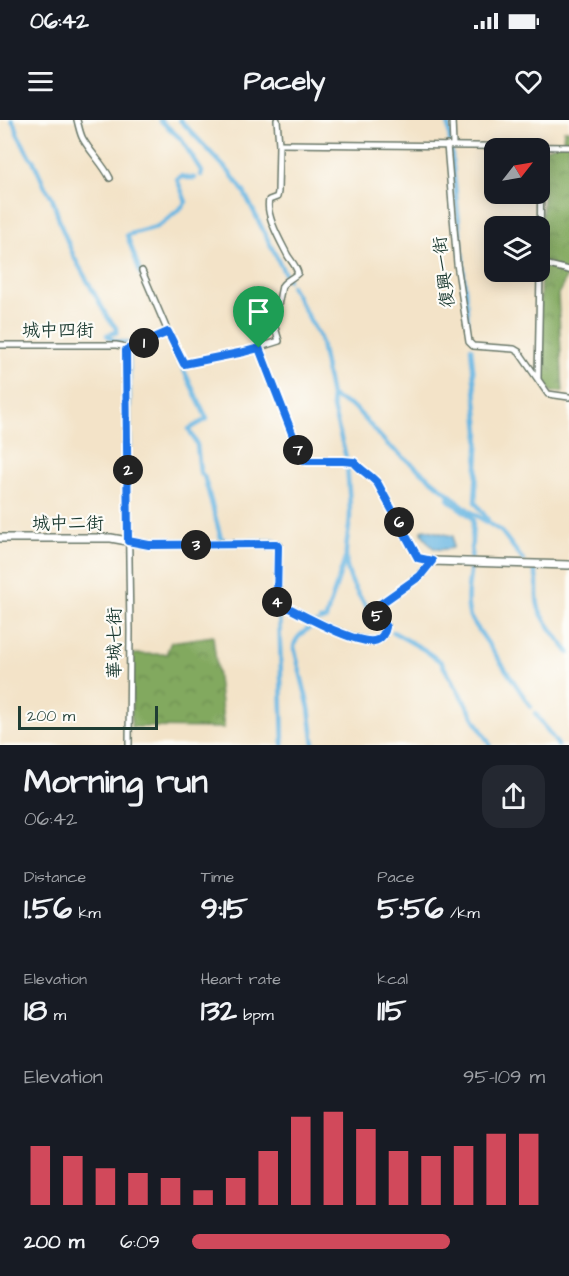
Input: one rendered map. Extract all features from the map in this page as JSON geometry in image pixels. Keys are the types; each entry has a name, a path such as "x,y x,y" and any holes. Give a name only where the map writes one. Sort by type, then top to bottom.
{"street":[{"path":"77,120 81,137 110,178"},
{"path":"142,271 184,364 244,352 279,341 274,324 282,286 298,273 270,218 267,203 277,197 279,192 277,120"},
{"name":"復興一街","path":"452,120 450,145 457,264 469,342 473,346 514,349 519,352 548,394 569,397"},
{"path":"279,144 484,146"},
{"path":"550,147 569,147"},
{"path":"550,265 569,270"},
{"path":"538,380 540,282"},
{"path":"126,350 168,332"},
{"name":"城中四街","path":"0,345 116,345 126,350"},
{"path":"259,348 302,459 354,462 361,471 378,484 418,558 432,561 569,565"},
{"name":"華城七街","path":"126,350 130,630 129,745"},
{"name":"城中二街","path":"0,538 111,538 149,545 276,544 278,546 277,602 351,638 375,641 385,633 386,627 374,611 376,607 420,576 432,561"}],"green space":[{"path":"564,130 569,130 569,270 558,294 563,392 551,392 538,373 540,282 550,282 550,216 542,216 543,204 550,204 550,147 563,142"},
{"path":"213,636 224,728 131,727 133,654 166,654 171,642"}],"water":[{"path":"424,529 453,536 453,548 441,550 434,548 422,533"}],"waterway":[{"path":"12,120 52,197 74,257 108,318 117,329 117,332 107,335 114,341 128,343 129,347"},
{"path":"160,120 181,139 202,172 201,175"},
{"path":"180,120 230,173 244,192 288,280"},
{"path":"448,120 450,142"},
{"path":"451,147 463,262"},
{"path":"186,202 177,179 181,176 195,178"},
{"path":"141,275 127,235 156,227 184,205"},
{"path":"463,266 468,323"},
{"path":"291,286 320,338 334,412 346,457"},
{"path":"170,341 207,419 189,429 197,445 200,472 204,476 221,538 274,541 279,544"},
{"path":"471,348 479,431 475,502 488,520"},
{"path":"129,352 130,445"},
{"path":"331,396 355,408 387,444 471,512 501,531 523,560"},
{"path":"347,464 350,515 346,546 347,566 352,584 379,622"},
{"path":"449,495 448,499 473,520 471,559"},
{"path":"320,620 326,619 345,559"},
{"path":"471,565 468,584 470,617 531,707"},
{"path":"533,568 540,610 569,653"},
{"path":"279,607 283,745"},
{"path":"314,745 309,708 294,647 299,636 316,623"},
{"path":"393,632 441,662 490,745"},
{"path":"535,713 558,745"}],"route":[{"path":"168,332 184,364 259,348 302,459 354,462 361,471 378,484 418,558 432,561 420,576 374,610 386,627 380,639 375,641 351,638 277,602 278,546 276,544 149,545 128,541 126,350 168,332"}]}
